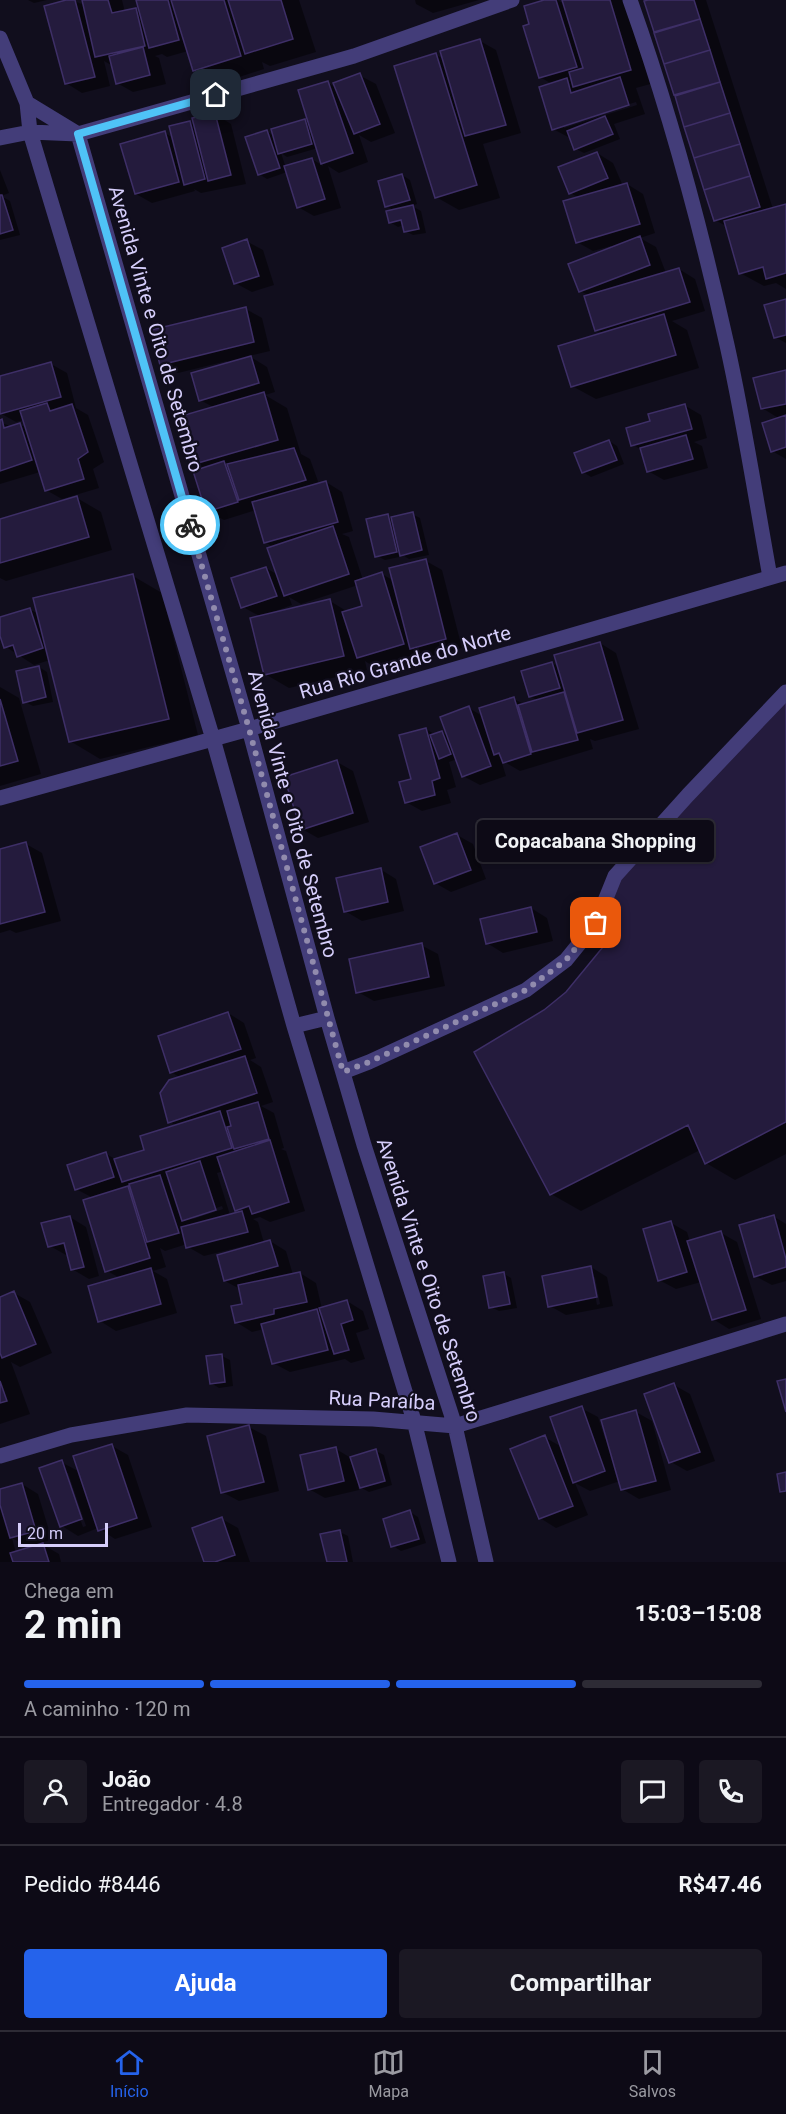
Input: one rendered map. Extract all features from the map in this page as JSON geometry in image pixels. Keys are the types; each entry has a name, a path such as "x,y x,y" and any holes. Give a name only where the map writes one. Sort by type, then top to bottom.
{"street":[{"path":"0,138 30,132 78,134 354,56 512,0"},
{"path":"630,0 700,228 728,347 771,577"},
{"path":"0,38 27,103 30,132 213,739 294,1026 414,1421 449,1562"},
{"path":"27,103 78,134"},
{"name":"Avenida Vinte e Oito de Setembro","path":"78,134 249,729 327,1018 454,1426 486,1562"},
{"name":"Rua Rio Grande do Norte","path":"0,798 249,729 786,573"},
{"path":"343,1072 526,990 566,960 596,923 615,876 786,692"},
{"path":"294,1026 327,1018"},
{"name":"Rua Paraíba","path":"0,1456 71,1435 187,1415 373,1419 454,1426 786,1324"}],"building":[{"path":"75,0 95,77 65,84 44,6"},
{"path":"82,0 108,0 112,13 136,8 145,46 95,57"},
{"path":"136,0 168,0 179,40 149,48"},
{"path":"171,0 224,0 241,56 193,71"},
{"path":"228,0 281,0 293,39 245,54"},
{"path":"544,0 556,0 577,67 539,78 523,26 529,24 524,6"},
{"path":"562,0 610,0 631,70 573,87 569,72 583,68"},
{"path":"694,0 700,19 654,32 644,1"},
{"path":"700,19 710,50 664,64 654,33"},
{"path":"480,39 506,125 465,136 440,51"},
{"path":"143,47 150,75 116,84 109,56"},
{"path":"710,50 720,82 674,95 664,64"},
{"path":"436,53 477,185 435,198 394,66"},
{"path":"360,73 380,124 354,134 333,83"},
{"path":"620,77 629,105 552,130 539,87 567,78 571,93"},
{"path":"328,81 353,153 321,164 298,90"},
{"path":"720,82 730,113 684,127 675,96"},
{"path":"215,113 231,175 208,181 192,118"},
{"path":"730,113 740,144 694,158 684,127"},
{"path":"605,116 613,134 574,150 567,131"},
{"path":"305,119 312,144 278,154 271,129"},
{"path":"190,121 205,179 184,185 169,126"},
{"path":"267,130 280,168 258,175 245,137"},
{"path":"165,131 179,182 135,194 120,144"},
{"path":"740,144 750,176 704,190 694,158"},
{"path":"597,152 608,178 569,194 558,167"},
{"path":"312,158 325,199 297,208 284,166"},
{"path":"402,174 410,200 385,207 378,181"},
{"path":"750,176 760,207 714,221 704,190"},
{"path":"627,183 640,224 576,243 563,201"},
{"path":"0,195 2,195 13,230 0,234"},
{"path":"786,204 786,273 766,279 763,267 739,274 724,221"},
{"path":"413,205 419,229 404,232 401,220 389,223 386,211"},
{"path":"640,236 650,265 579,292 568,264"},
{"path":"247,239 259,276 234,284 222,248"},
{"path":"679,268 690,302 595,331 584,296"},
{"path":"786,299 786,335 774,338 764,305"},
{"path":"246,307 254,342 160,365 151,330"},
{"path":"664,314 676,355 571,387 558,346"},
{"path":"251,356 259,383 199,401 191,373"},
{"path":"51,362 61,397 0,414 0,376"},
{"path":"786,370 786,404 761,409 753,378"},
{"path":"264,392 278,440 191,465 178,417"},
{"path":"47,403 50,411 72,404 88,452 78,459 84,479 45,491 20,411"},
{"path":"685,404 692,429 631,446 626,428 650,421 648,414"},
{"path":"786,415 786,447 771,452 762,423"},
{"path":"2,419 4,428 20,423 32,460 0,471 0,420"},
{"path":"686,435 693,459 647,472 640,448"},
{"path":"609,440 617,460 582,473 574,453"},
{"path":"294,448 306,480 239,500 227,464"},
{"path":"224,461 238,502 206,512 193,471"},
{"path":"326,481 338,522 264,543 252,502"},
{"path":"77,496 89,537 0,563 0,519"},
{"path":"413,512 422,550 400,556 391,517"},
{"path":"388,514 397,552 375,557 366,519"},
{"path":"333,526 349,574 284,596 267,548"},
{"path":"426,559 446,639 410,649 389,568"},
{"path":"266,567 277,596 241,608 231,578"},
{"path":"382,572 404,644 357,658 342,612 362,606 355,581"},
{"path":"133,574 169,719 69,742 33,598"},
{"path":"330,599 344,656 264,675 250,618"},
{"path":"30,608 43,648 17,657 13,645 4,648 0,636 0,617"},
{"path":"600,642 623,720 577,733 554,655"},
{"path":"552,662 560,688 529,697 521,671"},
{"path":"39,666 46,697 23,703 16,671"},
{"path":"564,692 578,740 532,752 518,705"},
{"path":"514,697 531,754 503,763 499,753 494,755 479,708"},
{"path":"786,697 786,1122 705,1164 688,1125 550,1195 474,1052 544,1010 566,992 612,936 613,883"},
{"path":"0,699 18,761 0,766"},
{"path":"469,706 491,766 462,777 440,717"},
{"path":"426,728 440,778 432,781 435,795 405,803 399,782 411,779 399,735"},
{"path":"442,731 451,754 439,759 430,735"},
{"path":"337,760 353,813 301,830 284,777"},
{"path":"457,833 471,870 434,884 420,847"},
{"path":"26,842 45,912 0,924 0,849"},
{"path":"381,868 388,902 344,912 336,878"},
{"path":"531,907 537,932 486,944 480,919"},
{"path":"422,943 429,977 356,993 349,959"},
{"path":"228,1012 241,1049 170,1073 158,1036"},
{"path":"245,1056 257,1093 168,1123 160,1093 169,1080"},
{"path":"258,1102 269,1139 234,1149 227,1127 231,1126 227,1111"},
{"path":"220,1111 232,1148 122,1182 114,1159 144,1150 140,1136"},
{"path":"270,1140 289,1202 252,1214 249,1206 235,1211 217,1157"},
{"path":"106,1152 114,1177 75,1190 67,1165"},
{"path":"200,1161 216,1210 182,1221 166,1172"},
{"path":"160,1175 179,1233 147,1242 129,1184"},
{"path":"128,1186 150,1258 105,1272 83,1200"},
{"path":"242,1211 248,1232 186,1248 181,1227"},
{"path":"774,1215 786,1267 754,1277 739,1225"},
{"path":"70,1216 84,1267 71,1270 64,1243 48,1247 41,1223"},
{"path":"671,1221 687,1272 658,1281 643,1229"},
{"path":"721,1231 746,1310 712,1320 687,1241"},
{"path":"270,1240 278,1266 224,1281 217,1255"},
{"path":"591,1266 597,1297 548,1307 542,1276"},
{"path":"151,1268 161,1304 98,1322 88,1286"},
{"path":"300,1272 307,1302 274,1309 274,1314 235,1323 231,1306 242,1304 238,1285"},
{"path":"504,1272 510,1304 489,1308 483,1276"},
{"path":"14,1291 36,1344 2,1358 0,1353 0,1297"},
{"path":"347,1300 353,1320 341,1324 349,1350 334,1354 319,1308"},
{"path":"317,1309 328,1350 272,1364 261,1324"},
{"path":"222,1354 225,1382 210,1384 206,1356"},
{"path":"786,1379 786,1412 777,1381"},
{"path":"0,1381 7,1401 0,1403"},
{"path":"674,1383 700,1452 669,1463 644,1394"},
{"path":"582,1406 605,1471 573,1483 550,1417"},
{"path":"636,1410 656,1481 621,1490 601,1420"},
{"path":"249,1425 264,1482 221,1493 207,1436"},
{"path":"545,1435 573,1506 539,1519 510,1449"},
{"path":"112,1444 137,1518 98,1531 73,1456"},
{"path":"336,1447 344,1481 308,1490 300,1455"},
{"path":"376,1449 385,1481 360,1488 350,1457"},
{"path":"62,1460 82,1519 60,1527 39,1468"},
{"path":"786,1472 786,1491 780,1492 777,1474"},
{"path":"22,1483 36,1531 10,1538 0,1505 0,1489"},
{"path":"410,1510 419,1539 391,1547 383,1519"},
{"path":"222,1517 235,1555 215,1562 204,1562 192,1528"},
{"path":"340,1530 347,1562 327,1562 320,1534"},
{"path":"43,1543 49,1562 13,1562 10,1553"}],"way so far":[{"path":"190,525 249,729 343,1072 526,990 566,960 596,923"}],"place":[{"name":"Copacabana Shopping","path":"596,923"}],"route":[{"path":"190,525 78,134 216,95"}]}
